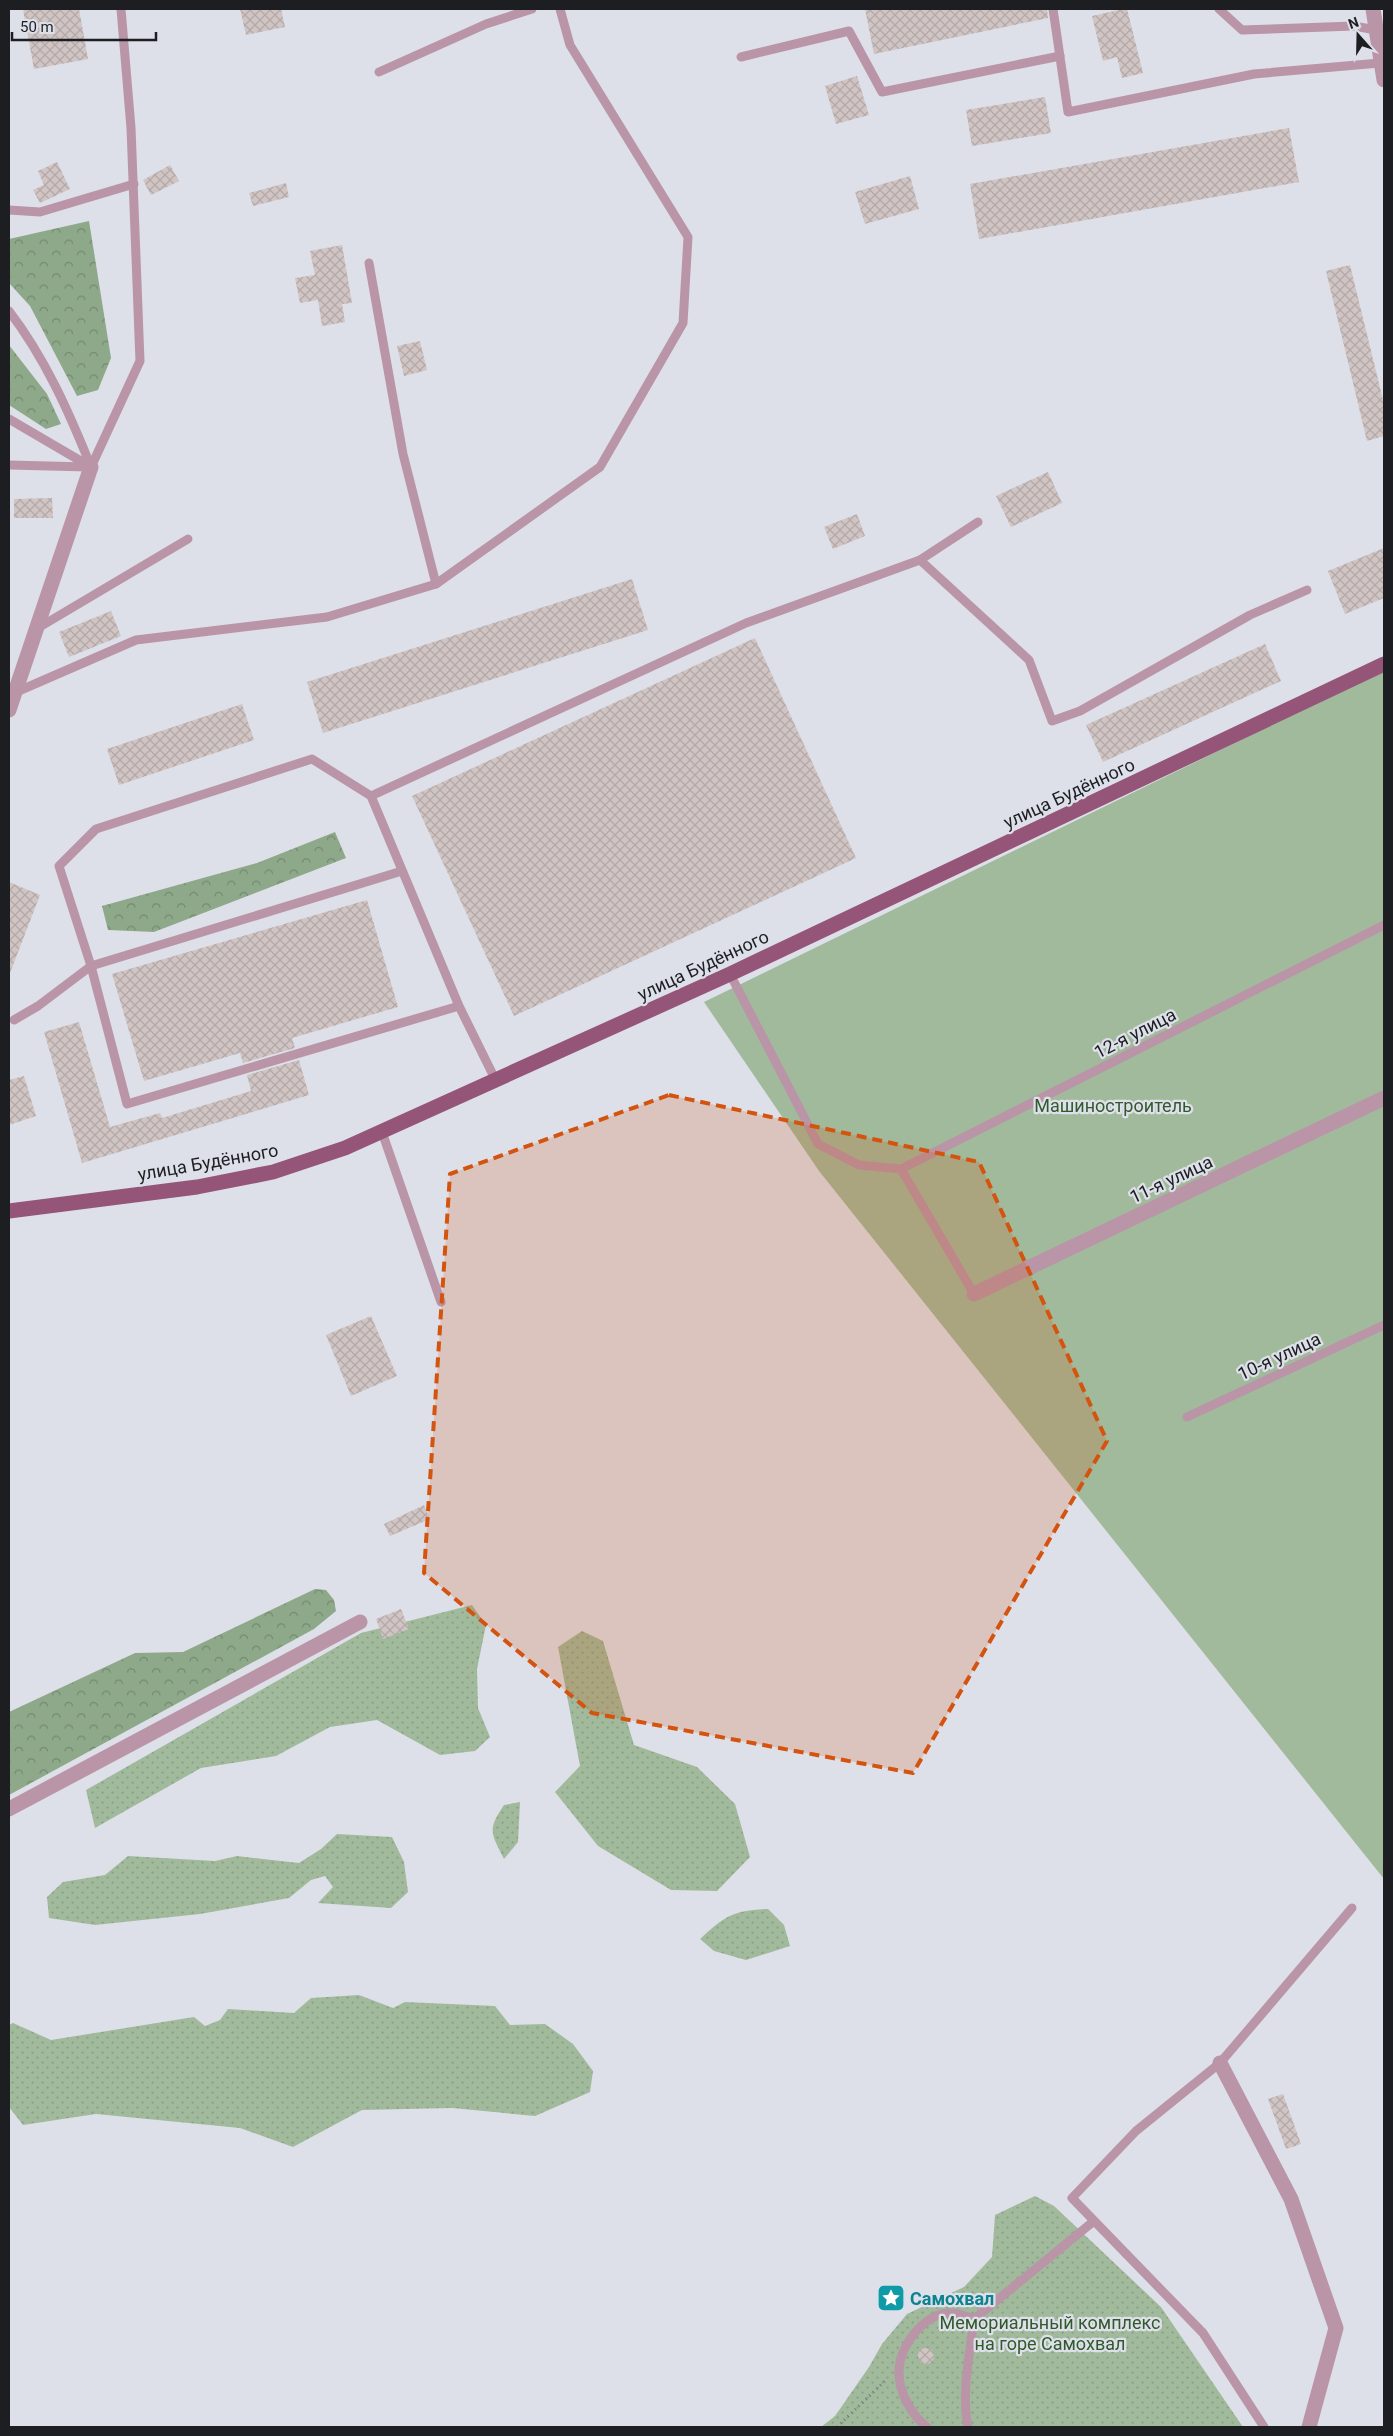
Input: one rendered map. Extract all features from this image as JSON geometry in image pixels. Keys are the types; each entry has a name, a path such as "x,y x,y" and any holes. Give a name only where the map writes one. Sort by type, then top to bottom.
{"main road":[{"name":"улица Будённого","path":"9,1211 197,1187 273,1172 345,1148 730,974 1384,664"}],"street":[{"path":"1373,9 1384,80"},
{"path":"9,710 12,690 35,630 91,467"},
{"name":"11-я улица","path":"974,1294 1384,1098"},
{"path":"9,1809 360,1622"},
{"path":"1220,2063 1291,2199 1336,2328 1309,2427"}],"lane":[{"path":"91,467 140,361 134,184 121,9"},
{"path":"379,72 486,24 532,9"},
{"path":"12,690 136,640 327,617 436,584 600,467 683,323 688,237 570,45 560,9"},
{"path":"1053,9 1068,112 1254,74 1380,63"},
{"path":"1219,9 1242,30 1354,26 1376,30"},
{"path":"741,57 849,31 882,92 1060,56"},
{"path":"9,210 40,212 134,184"},
{"path":"369,263 404,454 436,584"},
{"path":"9,312 27,336 68,411 91,467"},
{"path":"9,419 91,467"},
{"path":"9,465 91,467"},
{"path":"371,796 746,623 920,560 978,522"},
{"path":"35,630 188,539"},
{"path":"920,560 1029,660 1052,721 1080,711 1250,615 1307,590"},
{"path":"459,1006 127,1104 91,966 59,866 96,829 312,759 371,796 459,1006 496,1081"},
{"path":"14,1020 38,1006 91,966 402,871"},
{"name":"12-я улица","path":"901,1169 1384,925"},
{"path":"730,974 818,1144 859,1165 901,1169 974,1294"},
{"path":"382,1132 441,1302"},
{"name":"10-я улица","path":"1187,1417 1384,1325"},
{"path":"1264,2427 1203,2333 1072,2198 1136,2132 1220,2063 1352,1908"},
{"path":"968,2427 966,2417 967,2384 974,2318 1094,2221"},
{"path":"927,2427 906,2401 899,2371 903,2352 924,2323 939,2314 952,2312 974,2318"}],"path":[{"path":"837,2427 892,2375"}],"highlighted area":[{"path":"669,1095 979,1162 1107,1441 913,1773 592,1713 424,1573 450,1174"}],"green space":[{"path":"89,221 111,358 98,390 77,396 30,306 9,283 9,239"},
{"path":"9,345 47,394 61,424 46,429 9,405"},
{"name":"Машиностроитель","path":"1384,670 1384,1879 819,1171 704,1002"},
{"path":"335,832 346,858 154,932 108,930 102,906 257,863"},
{"path":"315,1589 326,1590 334,1600 336,1611 314,1629 9,1795 9,1712 135,1653 183,1652"},
{"path":"472,1605 486,1625 477,1669 478,1708 490,1737 475,1751 440,1755 377,1720 330,1727 276,1756 201,1768 95,1828 86,1790 361,1633"},
{"path":"582,1631 603,1641 634,1745 697,1767 735,1804 750,1857 717,1891 671,1890 598,1846 555,1792 580,1766 558,1647"},
{"path":"520,1802 518,1842 504,1859 494,1837 493,1826 504,1805"},
{"path":"337,1834 392,1837 404,1862 408,1892 391,1908 318,1903 333,1887 325,1876 311,1880 289,1898 200,1914 95,1925 49,1918 47,1897 63,1882 105,1875 128,1856 215,1861 237,1856 299,1863 321,1849"},
{"path":"768,1909 784,1925 790,1946 746,1960 714,1951 700,1939 731,1915"},
{"path":"359,1995 393,2008 405,2002 495,2006 510,2025 545,2024 573,2044 593,2071 590,2092 535,2116 452,2108 362,2110 293,2147 240,2128 96,2114 23,2125 9,2107 9,2025 13,2023 51,2040 194,2017 205,2026 220,2020 228,2009 294,2013 311,1998"},
{"name":"Мемориальный комплекс на горе Самохвал","path":"1035,2196 1054,2206 1161,2307 1243,2427 821,2427 835,2416 869,2367 882,2344 907,2314 964,2287 992,2257 995,2215"}],"building":[{"path":"23,9 79,9 88,59 34,69"},
{"path":"240,9 281,9 285,27 246,35"},
{"path":"865,9 1047,9 1048,18 874,54"},
{"path":"1127,9 1143,73 1122,78 1117,57 1103,61 1092,16"},
{"path":"857,76 869,115 836,124 825,86"},
{"path":"1045,97 1051,133 972,146 966,110"},
{"path":"1289,128 1299,182 979,239 970,184"},
{"path":"57,162 70,189 40,203 33,190 44,185 38,171"},
{"path":"170,165 179,181 151,195 143,180"},
{"path":"910,176 919,209 865,224 855,192"},
{"path":"286,183 289,197 253,206 249,193"},
{"path":"342,245 352,303 342,304 345,322 322,326 318,300 300,303 295,278 315,275 310,251"},
{"path":"1350,265 1384,404 1384,436 1367,441 1326,271"},
{"path":"420,341 427,370 404,376 397,346"},
{"path":"1048,472 1062,503 1011,527 996,496"},
{"path":"52,498 53,518 14,518 14,499"},
{"path":"857,514 865,536 833,549 824,527"},
{"path":"1384,548 1384,598 1345,614 1328,571"},
{"path":"632,579 648,630 323,733 307,682"},
{"path":"111,611 121,636 69,657 59,632"},
{"path":"755,638 856,858 514,1016 412,796"},
{"path":"1265,644 1281,681 1103,762 1086,725"},
{"path":"242,704 254,740 119,785 107,749"},
{"path":"9,882 40,895 10,973 9,973"},
{"path":"367,900 398,1007 292,1038 295,1048 243,1063 240,1053 144,1081 112,974"},
{"path":"79,1022 110,1127 160,1113 162,1118 251,1091 247,1075 299,1060 309,1095 82,1163 44,1032"},
{"path":"24,1076 36,1116 9,1125 9,1080"},
{"path":"371,1316 397,1376 351,1396 326,1335"},
{"path":"424,1505 430,1519 390,1536 384,1524"},
{"path":"401,1609 409,1629 383,1639 376,1619"},
{"path":"1283,2094 1301,2144 1286,2149 1268,2099"},
{"path":"923,2348 929,2348 934,2353 932,2362 923,2364 918,2359 918,2353"}],"place":[{"name":"Самохвал","path":"891,2298"}]}
